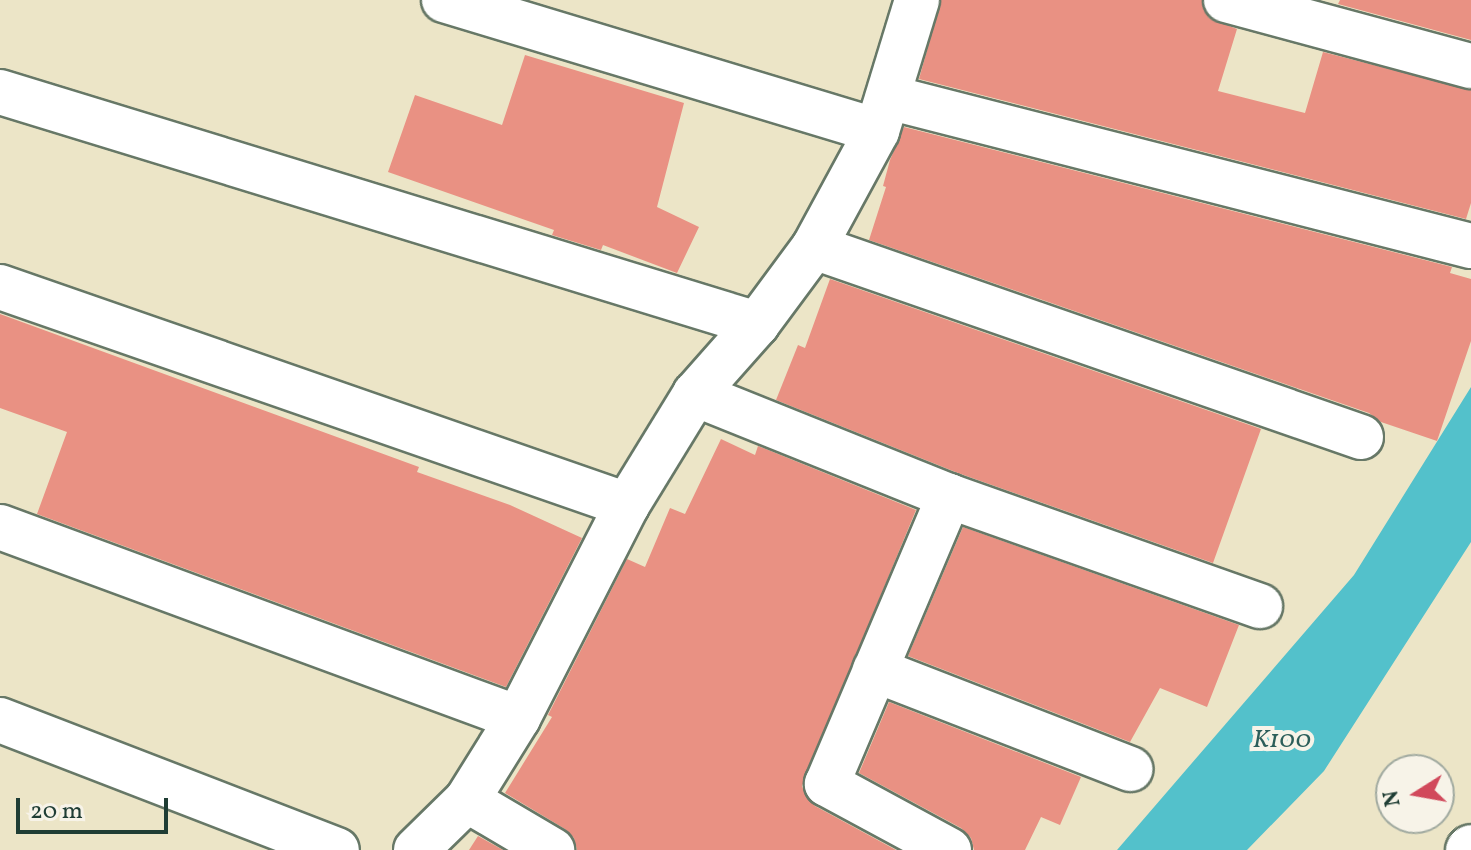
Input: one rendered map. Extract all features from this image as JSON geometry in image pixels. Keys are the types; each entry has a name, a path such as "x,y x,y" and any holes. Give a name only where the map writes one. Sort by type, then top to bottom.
{"street":[{"path":"444,0 883,114 1471,246"},
{"path":"416,850 467,800 518,718 627,505 695,394 757,324 814,247 883,114 917,0"},
{"path":"1226,0 1471,66"},
{"path":"0,92 757,324"},
{"path":"814,247 1361,437"},
{"path":"0,287 627,505"},
{"path":"695,394 949,496 1260,606"},
{"path":"949,496 827,784 949,850"},
{"path":"0,527 518,718"},
{"path":"875,670 1130,769"},
{"path":"0,720 337,850"},
{"path":"467,800 552,850"}],"water":[{"name":"K100","path":"1471,387 1471,542 1324,771 1247,850 1117,850 1354,575"}],"building":[{"path":"941,0 1202,0 1209,18 1237,29 1218,91 1305,113 1323,52 1471,90 1471,203 1466,219 919,79"},
{"path":"1340,0 1471,0 1471,40 1338,4"},
{"path":"525,55 684,103 657,207 699,227 677,273 603,245 601,250 552,235 554,230 388,172 415,95 502,125"},
{"path":"904,127 1452,267 1450,273 1471,279 1471,341 1437,441 1381,422 1369,413 869,240 886,187 883,186 890,160"},
{"path":"830,279 1261,429 1213,563 958,473 776,400 798,345 805,348"},
{"path":"0,314 419,467 417,472 510,505 582,538 506,687 37,514 67,432 0,408"},
{"path":"721,439 755,455 758,446 916,510 802,786 806,797 815,806 896,850 577,850 574,838 565,829 505,793 552,717 548,715 627,559 645,567 670,508 685,514"},
{"path":"963,527 1239,625 1207,707 1160,688 1130,742 908,656"},
{"path":"889,702 1081,777 1060,825 1041,817 1025,850 974,850 971,838 961,828 859,773"},
{"path":"478,836 503,850 469,850"}]}
